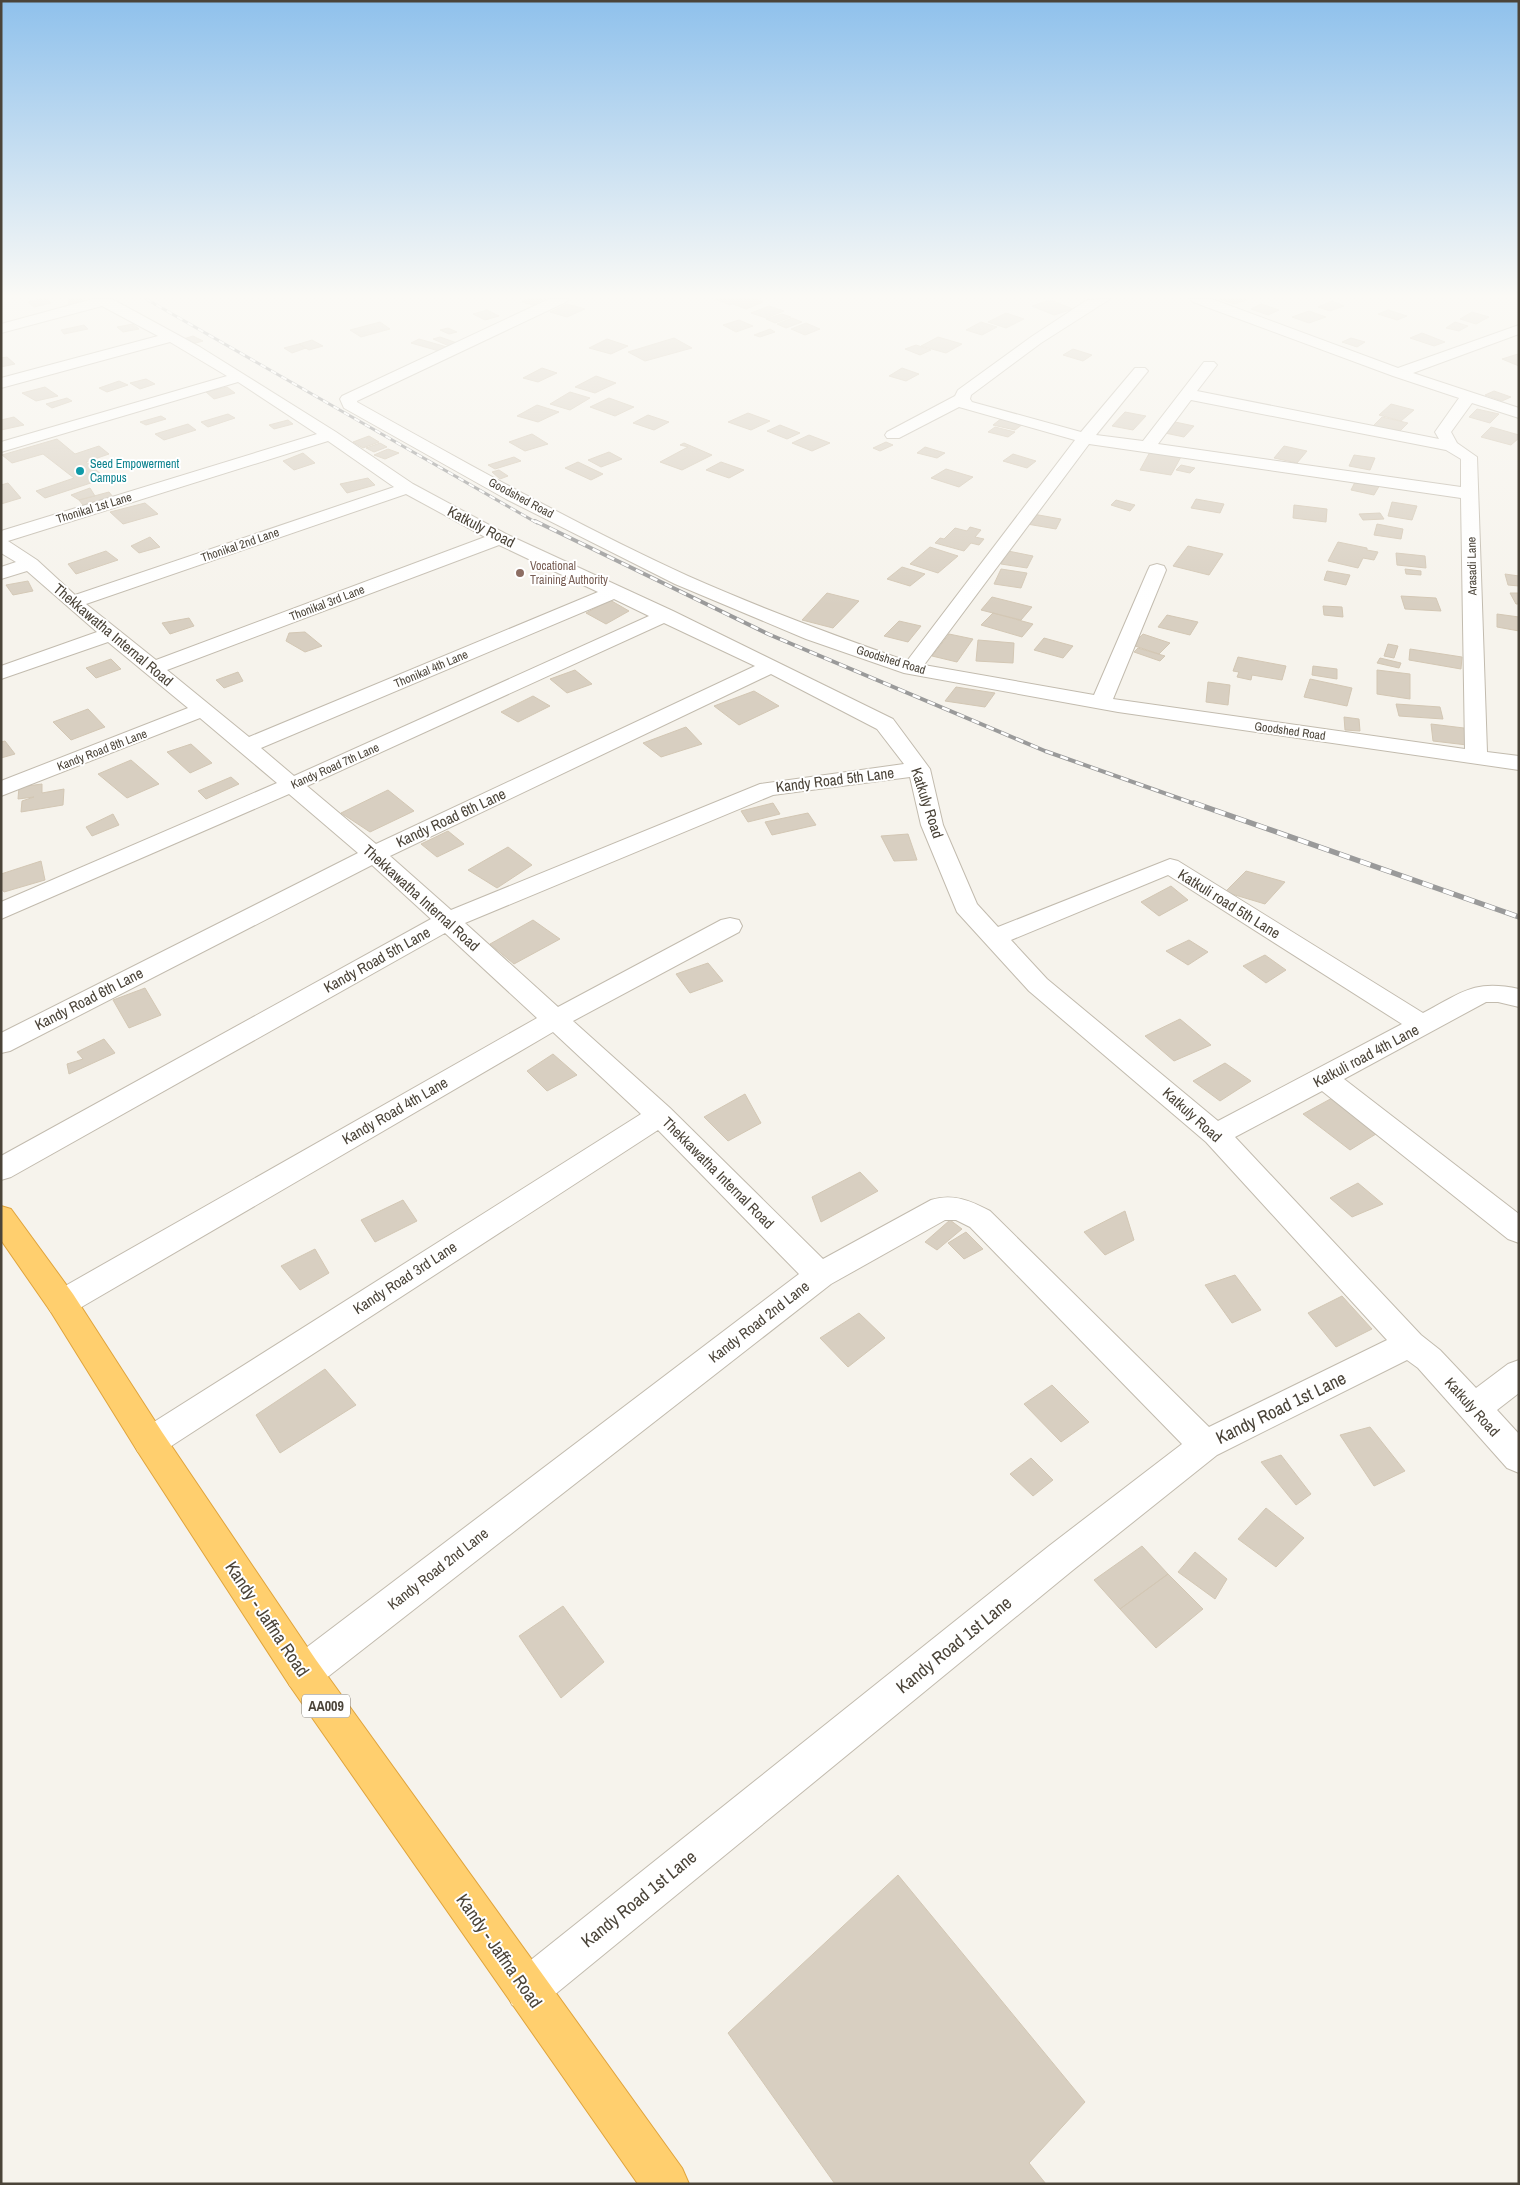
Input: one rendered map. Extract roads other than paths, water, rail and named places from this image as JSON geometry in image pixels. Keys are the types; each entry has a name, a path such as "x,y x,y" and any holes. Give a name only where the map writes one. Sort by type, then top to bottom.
{"highway":[{"name":"Kandy - Jaffna Road","path":"1,1218 62,1303 150,1442 304,1673 666,2184"}],"street":[{"path":"1,447 160,401"},
{"name":"Katkuly Road","path":"298,401 331,414 407,488 500,538 616,591 885,724 919,769 932,825 966,907 1038,985 1141,1070 1216,1136 1410,1344 1429,1359 1519,1458"},
{"name":"Thonikal 1st Lane","path":"1,537 331,414 357,401"},
{"path":"893,435 958,401"},
{"path":"963,401 966,405 1085,438 1470,494"},
{"path":"911,669 1085,438 1115,401"},
{"path":"1148,446 1183,401"},
{"path":"1223,401 1451,446"},
{"path":"1451,446 1443,432 1465,401"},
{"path":"1484,401 1519,413"},
{"name":"Goodshed Road","path":"331,414 512,495 682,580 813,635 911,669 1101,703 1519,763"},
{"name":"Arasadi Lane","path":"1451,446 1469,457 1476,756"},
{"name":"Thonikal 2nd Lane","path":"72,602 407,488"},
{"name":"Thonikal 3rd Lane","path":"153,668 500,538"},
{"name":"Thekkawatha Internal Road","path":"1,544 30,564 72,602 247,746 374,854 660,1115 820,1275"},
{"path":"1,573 30,564"},
{"path":"1101,703 1157,570"},
{"name":"Thonikal 4th Lane","path":"247,746 616,591"},
{"name":"Kandy Road 7th Lane","path":"1,911 292,785 666,616"},
{"path":"1,673 111,634"},
{"name":"Kandy Road 6th Lane","path":"1,1044 374,854 771,666"},
{"name":"Kandy Road 8th Lane","path":"1,789 202,710"},
{"name":"Kandy Road 5th Lane","path":"1,1169 447,921 768,789 919,769"},
{"name":"Katkuli road 5th Lane","path":"994,938 1170,866 1424,1026"},
{"name":"Kandy Road 4th Lane","path":"62,1303 554,1020 730,926"},
{"name":"Katkuli road 4th Lane","path":"1216,1136 1481,994 1498,993 1519,998"},
{"path":"1324,1078 1519,1231"},
{"name":"Kandy Road 3rd Lane","path":"150,1442 660,1115"},
{"name":"Kandy Road 2nd Lane","path":"304,1673 820,1275 941,1208 961,1209 980,1219 1205,1445"},
{"name":"Kandy Road 1st Lane","path":"527,1990 1061,1558 1205,1445 1410,1344"},
{"path":"1474,1409 1519,1374"}],"railway":[{"path":"324,401 537,523"},
{"path":"535,521 768,634 1045,751 1198,805"},
{"path":"1194,803 1519,917"}],"place":[{"name":"Seed Empowerment Campus","path":"80,471"},
{"name":"Vocational Training Authority","path":"520,573"}]}
